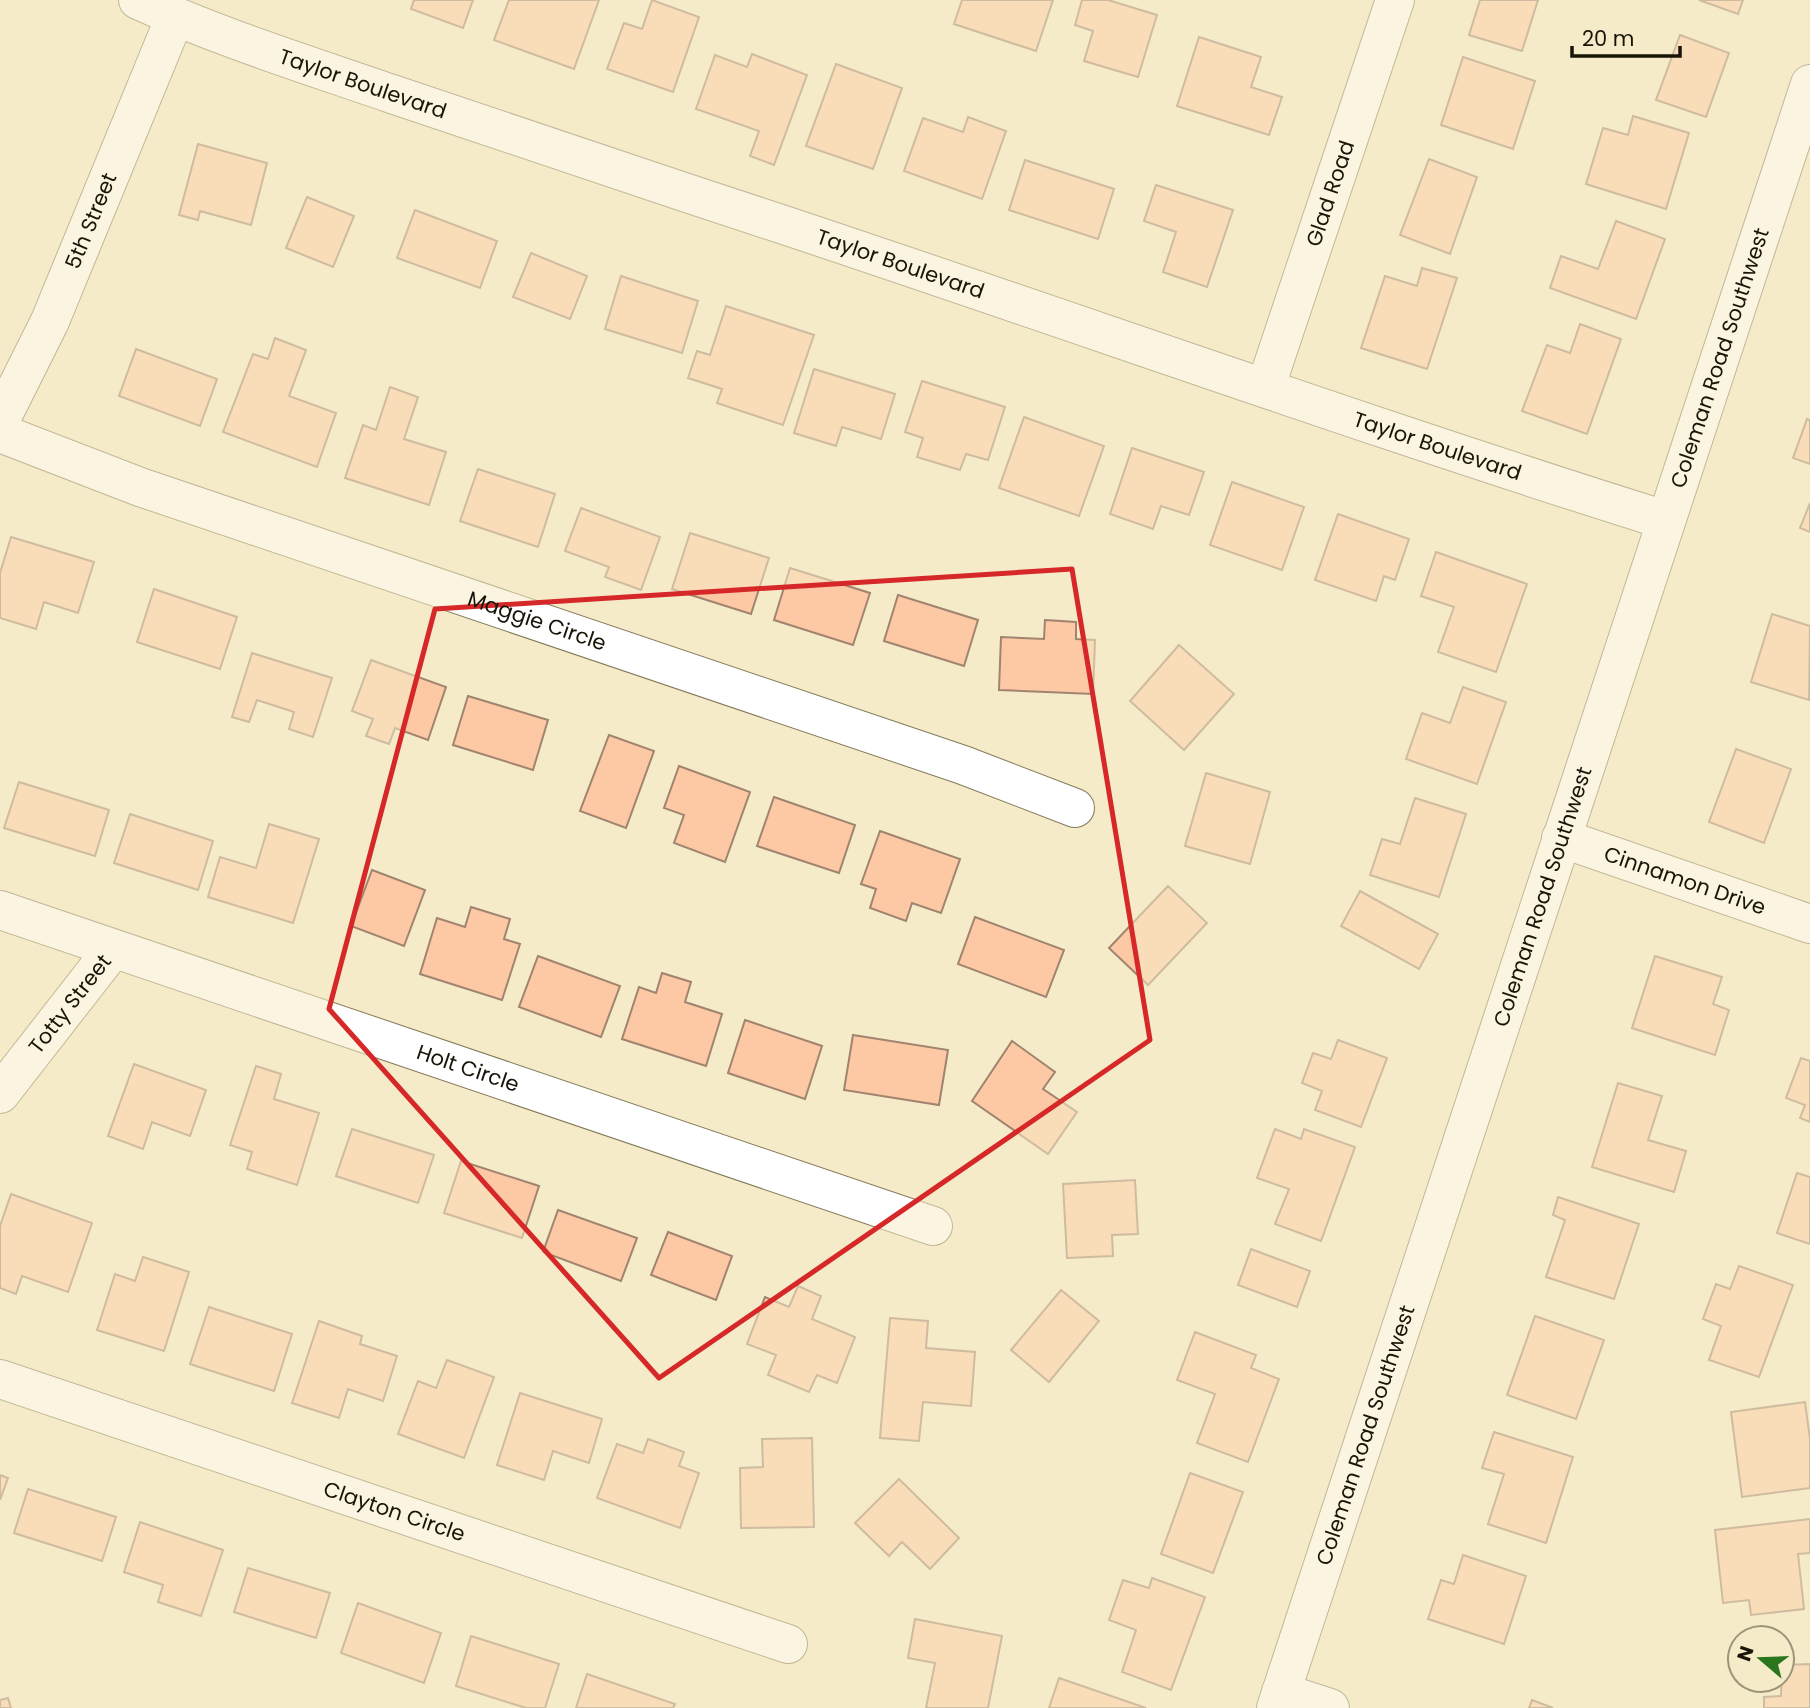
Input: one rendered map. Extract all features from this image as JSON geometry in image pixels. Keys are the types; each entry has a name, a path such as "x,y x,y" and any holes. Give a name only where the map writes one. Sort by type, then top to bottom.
{"street":[{"name":"Taylor Boulevard","path":"138,0 175,17 554,149 1266,386 1536,480 1665,520"},
{"name":"Glad Road","path":"1266,386 1395,0"},
{"name":"5th Street","path":"0,421 50,321 175,17"},
{"name":"Coleman Road Southwest","path":"1278,1700 1810,84"},
{"name":"Maggie Circle","path":"0,433 140,488 963,765 1075,808"},
{"name":"Cinnamon Drive","path":"1561,838 1810,924"},
{"name":"Holt Circle","path":"0,910 933,1226"},
{"name":"Totty Street","path":"0,1094 113,949"},
{"name":"Clayton Circle","path":"0,1379 788,1644"},
{"path":"1278,1700 1330,1708"}],"highlighted area":[{"path":"1072,569 1150,1040 659,1378 329,1009 435,609"}],"building":[{"path":"414,0 473,0 463,28 411,9"},
{"path":"509,0 599,0 574,69 494,40"},
{"path":"652,0 699,17 673,92 607,69 624,23 642,29"},
{"path":"962,0 1053,0 1036,51 954,24"},
{"path":"1082,0 1108,0 1157,15 1138,77 1084,61 1093,31 1075,25"},
{"path":"1480,0 1538,0 1522,51 1469,35"},
{"path":"1699,0 1743,0 1738,14"},
{"path":"1680,35 1729,53 1706,117 1656,100"},
{"path":"1199,37 1261,57 1251,87 1282,97 1269,135 1177,106"},
{"path":"752,54 807,75 774,165 750,156 759,131 696,109 715,55 747,67"},
{"path":"1463,57 1535,81 1513,149 1441,125"},
{"path":"836,64 902,88 873,169 806,146"},
{"path":"1633,116 1689,133 1666,209 1586,184 1603,128 1628,135"},
{"path":"968,117 1006,131 982,199 904,171 923,118 963,132"},
{"path":"198,144 267,163 251,225 200,211 198,220 179,215"},
{"path":"1429,159 1477,177 1450,254 1400,235"},
{"path":"1025,160 1114,189 1098,239 1009,210"},
{"path":"1156,185 1233,210 1207,287 1163,272 1176,232 1144,221"},
{"path":"307,197 354,216 333,267 286,248"},
{"path":"415,210 497,241 480,288 397,258"},
{"path":"1616,221 1665,239 1636,319 1550,288 1561,256 1598,269"},
{"path":"531,253 587,276 570,319 513,297"},
{"path":"1422,268 1457,278 1427,369 1361,348 1385,276 1417,286"},
{"path":"621,276 698,301 682,353 605,329"},
{"path":"726,306 814,335 783,425 717,403 722,389 688,378 697,351 710,355"},
{"path":"1580,324 1621,339 1587,434 1522,411 1547,345 1570,353"},
{"path":"275,338 306,350 289,396 336,413 317,467 223,432 253,354 268,359"},
{"path":"136,349 217,379 200,426 119,396"},
{"path":"814,369 895,394 881,439 842,427 836,446 794,433"},
{"path":"922,381 1005,407 988,460 966,454 960,470 917,457 923,438 905,432"},
{"path":"390,387 418,397 404,439 446,452 429,505 345,478 363,425 376,430"},
{"path":"1024,417 1104,446 1079,516 999,488"},
{"path":"1807,419 1810,420 1810,464 1793,458"},
{"path":"1132,448 1204,472 1189,515 1161,506 1153,529 1110,514"},
{"path":"478,469 555,494 538,547 460,521"},
{"path":"1232,482 1304,507 1282,570 1210,545"},
{"path":"1810,503 1810,532 1800,528"},
{"path":"581,508 660,537 641,590 605,577 609,567 565,551"},
{"path":"1338,514 1409,539 1395,580 1384,576 1376,601 1315,580"},
{"path":"690,533 769,558 751,614 672,589"},
{"path":"11,537 94,562 78,613 44,602 36,629 0,618 0,573"},
{"path":"1436,552 1527,584 1496,672 1438,652 1454,607 1421,596"},
{"path":"790,568 870,593 853,645 774,620"},
{"path":"154,589 237,617 220,669 137,642"},
{"path":"898,595 978,620 964,666 884,641"},
{"path":"1772,614 1810,626 1809,700 1751,682"},
{"path":"1045,620 1076,622 1076,639 1095,640 1093,694 999,690 1001,637 1044,639"},
{"path":"1179,645 1234,694 1184,750 1130,701"},
{"path":"252,653 332,678 313,737 289,729 294,712 257,700 249,722 232,717"},
{"path":"371,660 446,687 428,740 395,728 389,744 366,736 373,719 352,711"},
{"path":"1463,687 1506,702 1477,784 1406,759 1422,713 1450,723"},
{"path":"468,696 548,720 533,770 453,745"},
{"path":"609,735 654,751 626,828 580,811"},
{"path":"1736,749 1791,769 1764,843 1709,822"},
{"path":"679,766 750,792 725,862 674,843 684,815 664,808"},
{"path":"1206,773 1270,792 1250,864 1185,846"},
{"path":"19,782 109,810 95,856 4,828"},
{"path":"774,797 855,825 839,873 757,846"},
{"path":"1415,798 1466,814 1439,897 1370,875 1382,839 1400,844"},
{"path":"130,814 213,841 198,890 114,863"},
{"path":"269,824 319,839 293,923 208,897 220,857 256,868"},
{"path":"880,831 960,859 941,913 912,903 906,921 870,908 876,889 861,884"},
{"path":"372,870 425,890 404,946 351,926"},
{"path":"1168,886 1207,923 1148,985 1109,948"},
{"path":"1360,891 1438,934 1419,969 1341,926"},
{"path":"471,907 510,919 504,939 520,944 502,1000 420,974 437,918 465,927"},
{"path":"975,917 1064,950 1046,997 958,964"},
{"path":"538,956 620,986 601,1037 519,1007"},
{"path":"1655,956 1722,977 1713,1004 1729,1010 1715,1055 1632,1028"},
{"path":"662,973 691,982 685,1002 722,1014 706,1066 622,1039 639,987 656,993"},
{"path":"745,1020 822,1046 805,1099 728,1073"},
{"path":"853,1035 948,1050 939,1105 844,1090"},
{"path":"1338,1040 1387,1058 1361,1127 1315,1110 1322,1091 1302,1083 1313,1053 1331,1059"},
{"path":"1012,1041 1055,1072 1043,1089 1077,1112 1048,1154 972,1101"},
{"path":"1801,1058 1810,1061 1810,1122 1800,1118 1805,1105 1786,1098"},
{"path":"134,1064 206,1090 190,1136 152,1122 143,1149 108,1136"},
{"path":"256,1066 281,1074 274,1099 319,1113 297,1185 247,1169 252,1152 230,1145"},
{"path":"1618,1083 1662,1096 1648,1140 1686,1151 1674,1192 1592,1167"},
{"path":"352,1129 434,1155 418,1203 336,1176"},
{"path":"1275,1129 1301,1139 1304,1129 1355,1147 1321,1241 1275,1224 1289,1189 1257,1178"},
{"path":"461,1161 539,1186 522,1238 444,1213"},
{"path":"1797,1173 1810,1177 1810,1244 1777,1233"},
{"path":"1135,1180 1138,1234 1112,1235 1113,1256 1067,1258 1063,1184"},
{"path":"11,1194 92,1223 68,1292 22,1276 16,1294 0,1288 0,1226"},
{"path":"1558,1197 1639,1224 1614,1299 1546,1277 1565,1220 1553,1215"},
{"path":"558,1210 637,1238 621,1281 543,1252"},
{"path":"668,1232 732,1256 716,1300 651,1275"},
{"path":"1251,1249 1310,1271 1297,1307 1238,1285"},
{"path":"143,1257 189,1272 164,1351 97,1330 115,1274 135,1281"},
{"path":"1739,1266 1793,1285 1759,1377 1709,1360 1721,1326 1703,1319 1716,1284 1730,1289"},
{"path":"798,1286 821,1296 812,1319 855,1337 837,1383 817,1375 809,1392 768,1375 776,1355 747,1344 765,1297 789,1307"},
{"path":"1061,1290 1099,1321 1049,1382 1011,1350"},
{"path":"209,1307 292,1334 274,1391 190,1364"},
{"path":"1535,1316 1604,1340 1576,1419 1507,1395"},
{"path":"890,1318 928,1321 926,1348 975,1352 971,1406 923,1402 919,1441 880,1438"},
{"path":"319,1321 362,1336 360,1344 397,1356 383,1401 348,1389 339,1418 292,1403"},
{"path":"1195,1332 1256,1355 1251,1368 1279,1379 1248,1462 1197,1443 1215,1394 1177,1380"},
{"path":"447,1360 494,1377 464,1458 398,1434 418,1381 436,1388"},
{"path":"520,1393 602,1419 589,1463 553,1451 544,1480 497,1465"},
{"path":"1805,1402 1810,1439 1810,1488 1742,1497 1731,1412"},
{"path":"1494,1432 1573,1457 1546,1543 1488,1524 1504,1474 1482,1468"},
{"path":"812,1438 814,1527 741,1528 740,1468 763,1467 762,1439"},
{"path":"648,1439 684,1452 679,1466 699,1473 680,1528 597,1498 617,1444 643,1453"},
{"path":"1190,1473 1243,1492 1213,1573 1161,1554"},
{"path":"0,1475 8,1478 0,1500"},
{"path":"899,1479 959,1538 930,1569 902,1542 889,1556 855,1523"},
{"path":"28,1489 116,1517 102,1561 14,1533"},
{"path":"1810,1519 1810,1553 1798,1554 1804,1609 1751,1615 1749,1600 1723,1603 1715,1530"},
{"path":"140,1522 223,1550 201,1616 158,1602 163,1585 124,1572"},
{"path":"1463,1555 1526,1576 1504,1644 1428,1619 1441,1580 1454,1584"},
{"path":"248,1568 330,1593 316,1638 234,1612"},
{"path":"1152,1578 1205,1597 1171,1690 1122,1672 1136,1630 1109,1620 1123,1580 1149,1588"},
{"path":"358,1603 441,1633 424,1683 341,1653"},
{"path":"915,1619 1002,1636 988,1708 926,1708 935,1663 908,1658"},
{"path":"471,1636 559,1664 545,1708 526,1708 456,1686"},
{"path":"1796,1664 1810,1664 1810,1708 1764,1708 1764,1697 1796,1694"},
{"path":"587,1674 675,1704 673,1708 576,1708"},
{"path":"1059,1678 1146,1708 1049,1708"},
{"path":"8,1698 11,1708 0,1708 0,1700"},
{"path":"1532,1700 1553,1708 1529,1708"}]}
